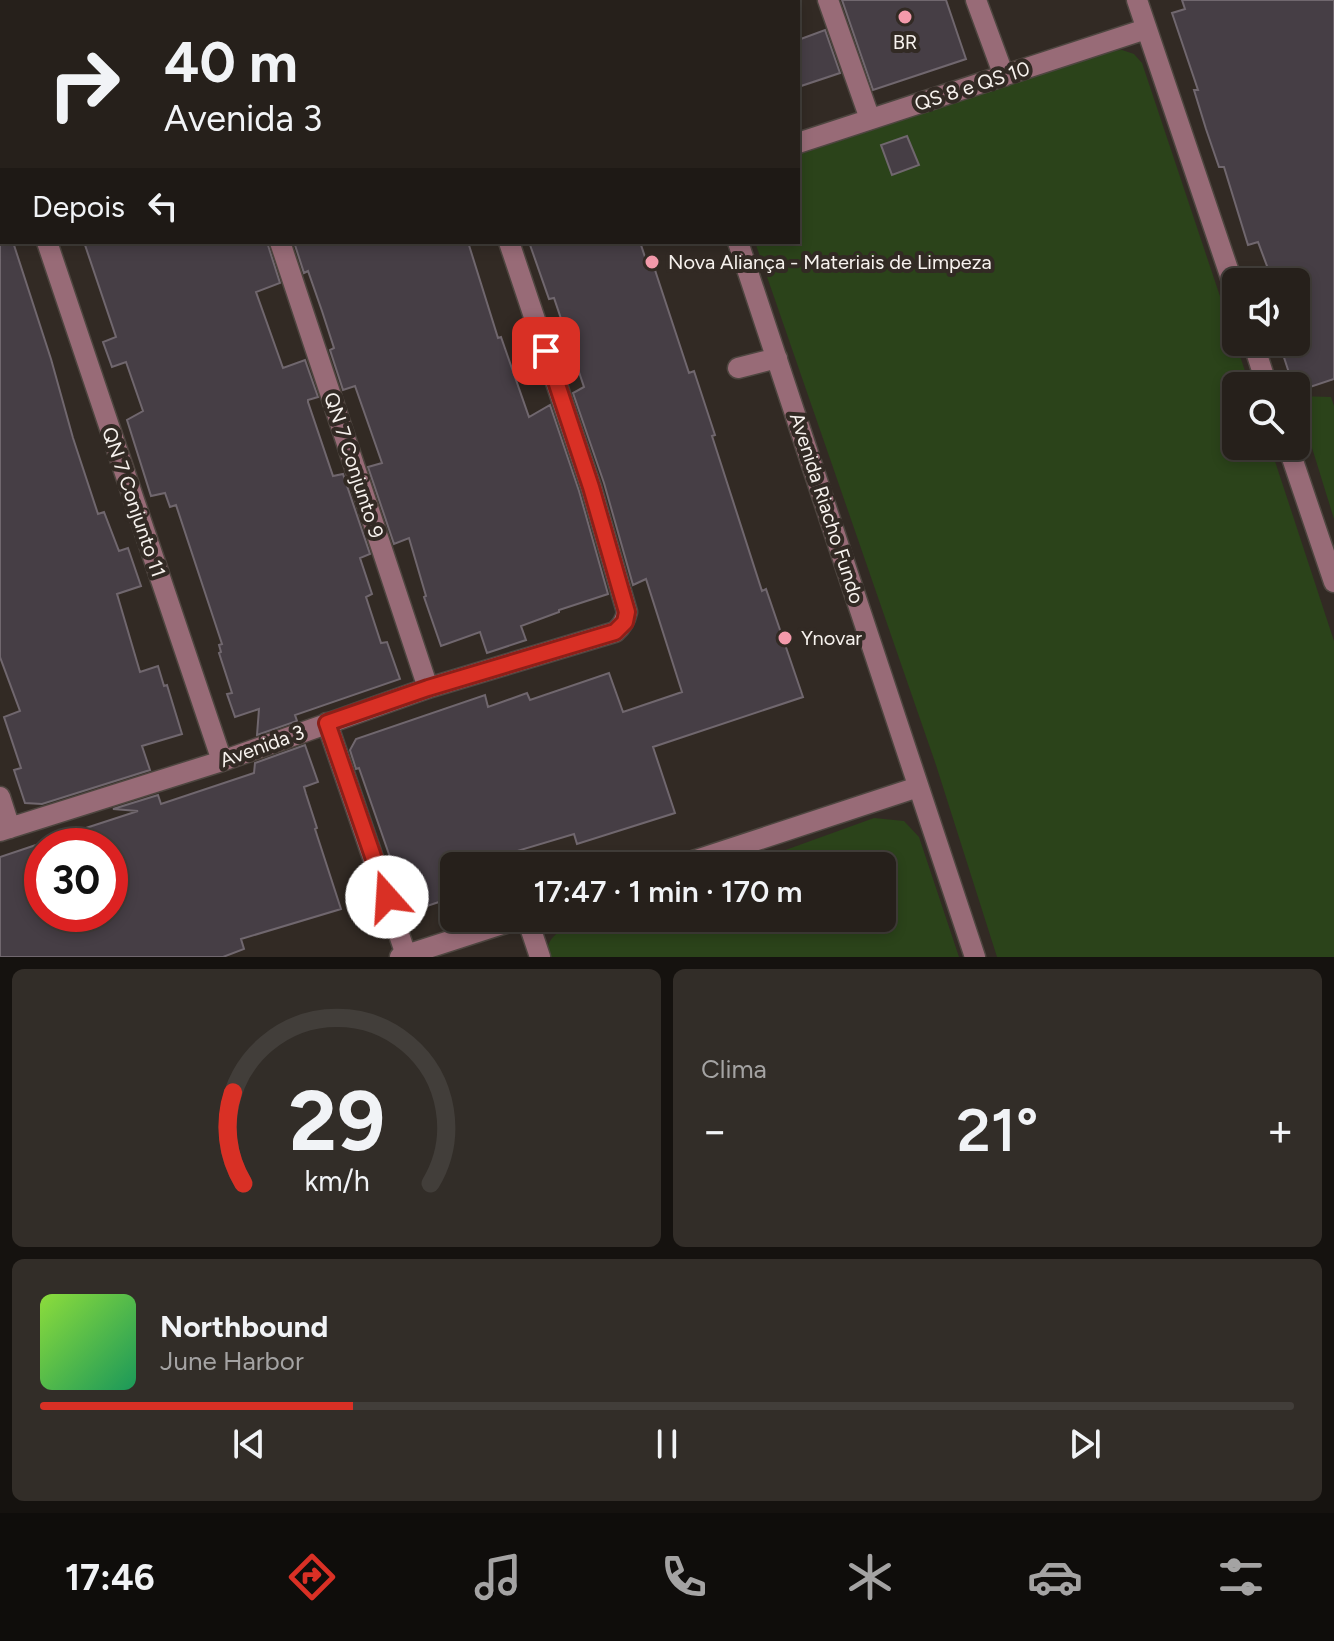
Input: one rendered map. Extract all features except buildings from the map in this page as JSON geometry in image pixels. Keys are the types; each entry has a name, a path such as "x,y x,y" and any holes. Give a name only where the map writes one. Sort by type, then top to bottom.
{"street":[{"path":"828,0 870,119"},
{"path":"976,0 1004,76"},
{"path":"1137,0 1227,268"},
{"name":"QS 8 e QS 10","path":"800,142 1146,29"},
{"name":"QN 7 Conjunto 11","path":"48,244 222,761"},
{"name":"QN 7 Conjunto 9","path":"281,244 428,688"},
{"name":"Avenida 3","path":"5,830 222,761 428,688 615,632 625,622 627,612 591,487 510,244"},
{"name":"Avenida Riacho Fundo","path":"739,244 975,957"},
{"path":"738,368 777,358"},
{"path":"1293,460 1334,582"},
{"path":"327,723 403,956 479,932"},
{"path":"721,852 918,787"},
{"path":"0,797 5,830"},
{"path":"530,932 540,957"}],"green space":[{"path":"1122,50 1134,54 1142,63 1222,302 1222,356 1240,356 1245,372 1222,372 1222,460 1275,460 1334,641 1334,957 997,957 936,765 756,244 800,244 800,154 1110,51"},
{"path":"1310,396 1331,397 1334,406 1334,519 1310,441"},
{"path":"874,818 904,821 919,837 959,957 546,957 547,947 560,932 896,932 896,852 780,852"}],"place":[{"name":"BR","path":"905,17"},
{"name":"Nova Aliança - Materiais de Limpeza","path":"652,262"},
{"name":"Ynovar","path":"785,638"}],"route":[{"path":"387,897 327,723 428,688 615,632 625,622 627,612 591,487 546,351"}]}
